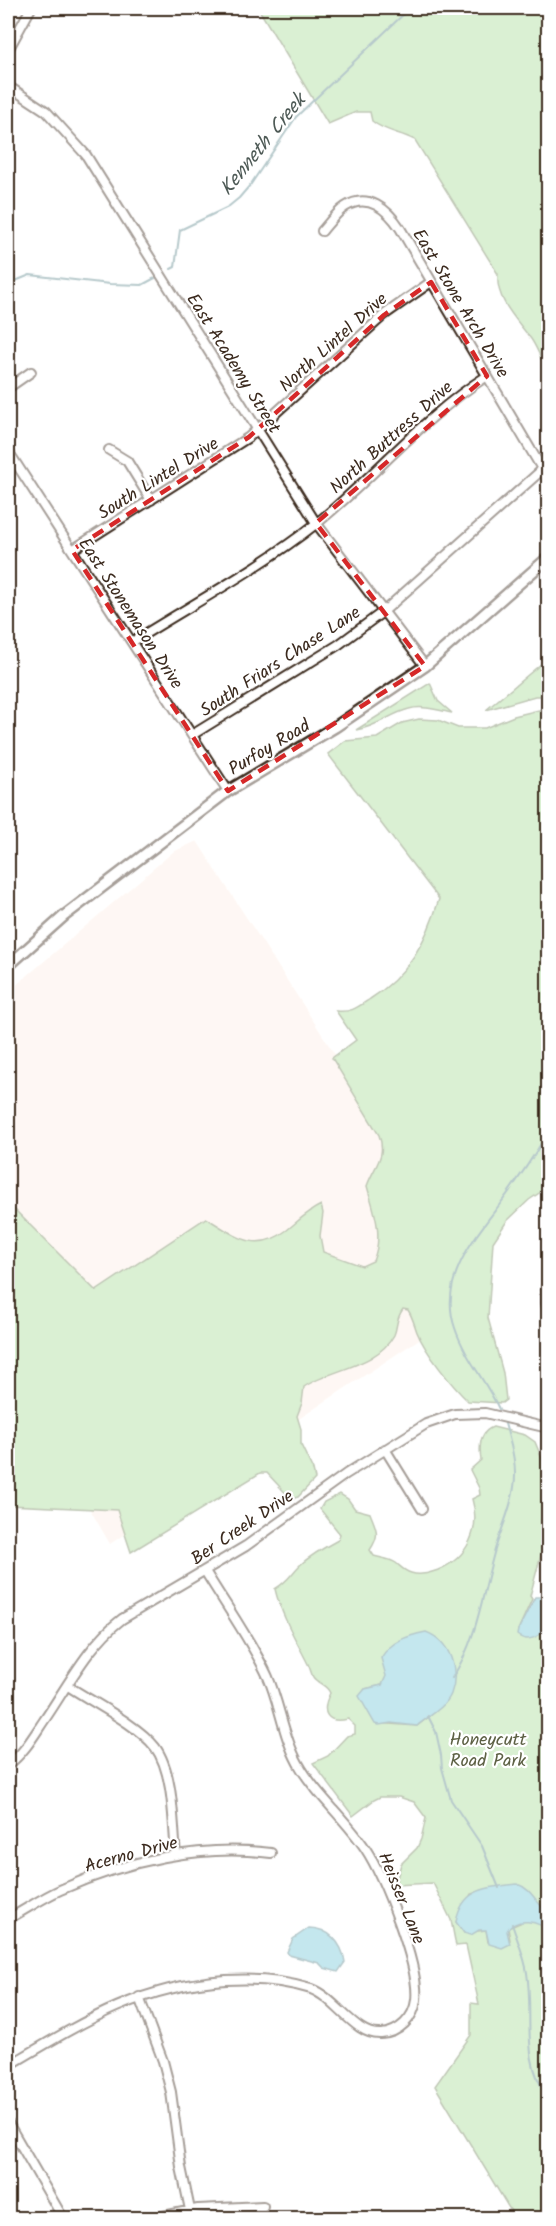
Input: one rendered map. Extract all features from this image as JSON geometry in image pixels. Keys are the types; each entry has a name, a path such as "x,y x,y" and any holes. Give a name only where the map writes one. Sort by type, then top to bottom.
{"street":[{"path":"8,50 31,8"},
{"name":"East Academy Street","path":"8,86 46,111 86,155 316,523 425,666"},
{"name":"East Stone Arch Drive","path":"322,231 343,208 349,205 369,202 386,210 549,478"},
{"name":"North Lintel Drive","path":"258,430 384,315 431,282"},
{"path":"8,388 31,372"},
{"name":"North Buttress Drive","path":"132,642 282,549 316,523 452,402 487,376"},
{"name":"South Lintel Drive","path":"72,550 222,456 258,430"},
{"path":"109,450 127,461 151,500"},
{"name":"East Stonemason Drive","path":"8,451 228,791"},
{"name":"South Friars Chase Lane","path":"192,735 338,645 384,611 543,469"},
{"name":"Purfoy Road","path":"8,966 64,916 228,791 335,727 425,666 549,558"},
{"path":"549,1277 545,1297 549,1314"},
{"name":"Ber Creek Drive","path":"8,1765 24,1749 92,1649 109,1629 122,1619 246,1546 346,1474 385,1449 426,1424 465,1413 496,1414 549,1428"},
{"path":"385,1449 422,1509"},
{"name":"Heisser Lane","path":"8,2066 93,2017 139,1997 162,1989 216,1981 274,1980 316,1991 333,2002 366,2031 381,2034 390,2032 411,2016 416,2001 414,1980 404,1936 373,1862 356,1835 299,1766 288,1740 268,1677 205,1571"},
{"path":"68,1686 141,1733 155,1747 166,1774 176,1856"},
{"name":"Acerno Drive","path":"8,1919 59,1891 97,1876 176,1856 212,1851 271,1852"},
{"path":"139,1997 163,2061 171,2092 181,2167 190,2210"},
{"path":"8,2123 63,2218"},
{"path":"153,2218 190,2210 225,2206 262,2206"}],"highlighted area":[{"path":"431,282 487,376 316,523 425,666 228,791 72,550 249,437 384,315"}],"shaded area":[{"path":"197,841 387,1135 486,1295 110,1544 8,1368 8,992 173,852"}],"green space":[{"path":"258,8 548,8 548,373 533,343 503,301 498,274 415,140 377,125 372,121 370,112 356,112 328,124"},
{"path":"548,658 548,696 535,696 486,710"},
{"path":"430,683 438,701 452,713 430,708 414,708 402,711 372,726 356,730"},
{"path":"548,709 548,1187 529,1200 507,1221 493,1242 488,1318 503,1373 506,1400 502,1403 468,1401 432,1359 408,1310 403,1309 394,1335 376,1354 304,1387 302,1403 297,1416 301,1429 301,1445 315,1479 298,1497 291,1499 267,1473 260,1473 131,1552 117,1510 8,1505 8,1203 96,1291 206,1218 245,1240 265,1241 287,1230 307,1213 321,1205 323,1213 320,1236 323,1252 362,1266 373,1261 378,1232 367,1186 381,1156 381,1143 379,1135 332,1058 356,1040 336,1011 358,1007 395,980 422,943 439,899 328,754 345,741 377,738 402,723 419,719 438,720 458,728 485,728 514,716"},
{"name":"Honeycutt Road Park","path":"493,1427 525,1435 535,1442 548,1473 548,1493 541,1521 542,1551 530,1596 532,1599 518,1630 544,1632 548,1628 548,2216 545,2218 515,2218 435,2086 471,2035 471,2003 479,2004 466,1945 456,1946 451,1920 433,1883 395,1885 401,1864 417,1848 426,1818 414,1802 399,1797 380,1797 353,1816 313,1763 328,1756 347,1736 355,1734 355,1726 348,1719 335,1720 327,1715 326,1706 330,1693 313,1677 285,1618 275,1589 304,1561 338,1540 340,1534 320,1509 324,1502 340,1494 348,1499 355,1509 370,1513 376,1531 370,1550 374,1556 394,1562 406,1571 415,1574 428,1573 448,1565 464,1550 473,1531 475,1521 472,1499 480,1495 470,1470 481,1460 481,1440 488,1429","holes":["386,1677 435,1712 417,1726 375,1723 360,1696 365,1689 382,1685","490,1888 520,1923 508,1928 510,1940 488,1942 486,1930 464,1933 456,1922 471,1894"]}],"water":[{"path":"535,1597 540,1597 548,1604 548,1628 529,1639 521,1638 517,1635 518,1630"},
{"path":"426,1632 441,1642 451,1657 454,1675 449,1699 417,1726 375,1724 359,1696 365,1689 382,1685 386,1676 381,1658 390,1647 406,1638"},
{"path":"517,1884 530,1893 548,1913 548,1932 534,1923 516,1924 507,1931 510,1944 502,1948 489,1944 486,1930 479,1930 471,1935 464,1933 456,1922 459,1910 470,1896 478,1891"},
{"path":"309,1928 323,1931 338,1943 345,1962 338,1972 324,1968 319,1963 289,1955 287,1952 293,1939"}],"waterway":[{"name":"Kenneth Creek","path":"171,269 175,267 180,230 228,207 239,198 296,117 410,8"},
{"name":"Kenneth Creek","path":"8,284 30,275 110,284 142,285 155,278"},
{"path":"499,1409 459,1339 451,1311 451,1295 454,1279 468,1249 524,1171 548,1132"},
{"path":"452,1678 473,1633 494,1553 513,1496 514,1461 504,1420"},
{"path":"428,1716 436,1732 442,1768 451,1800 482,1846 499,1888"},
{"path":"512,1924 527,1973 531,2053 534,2068 539,2083 548,2097"}]}
